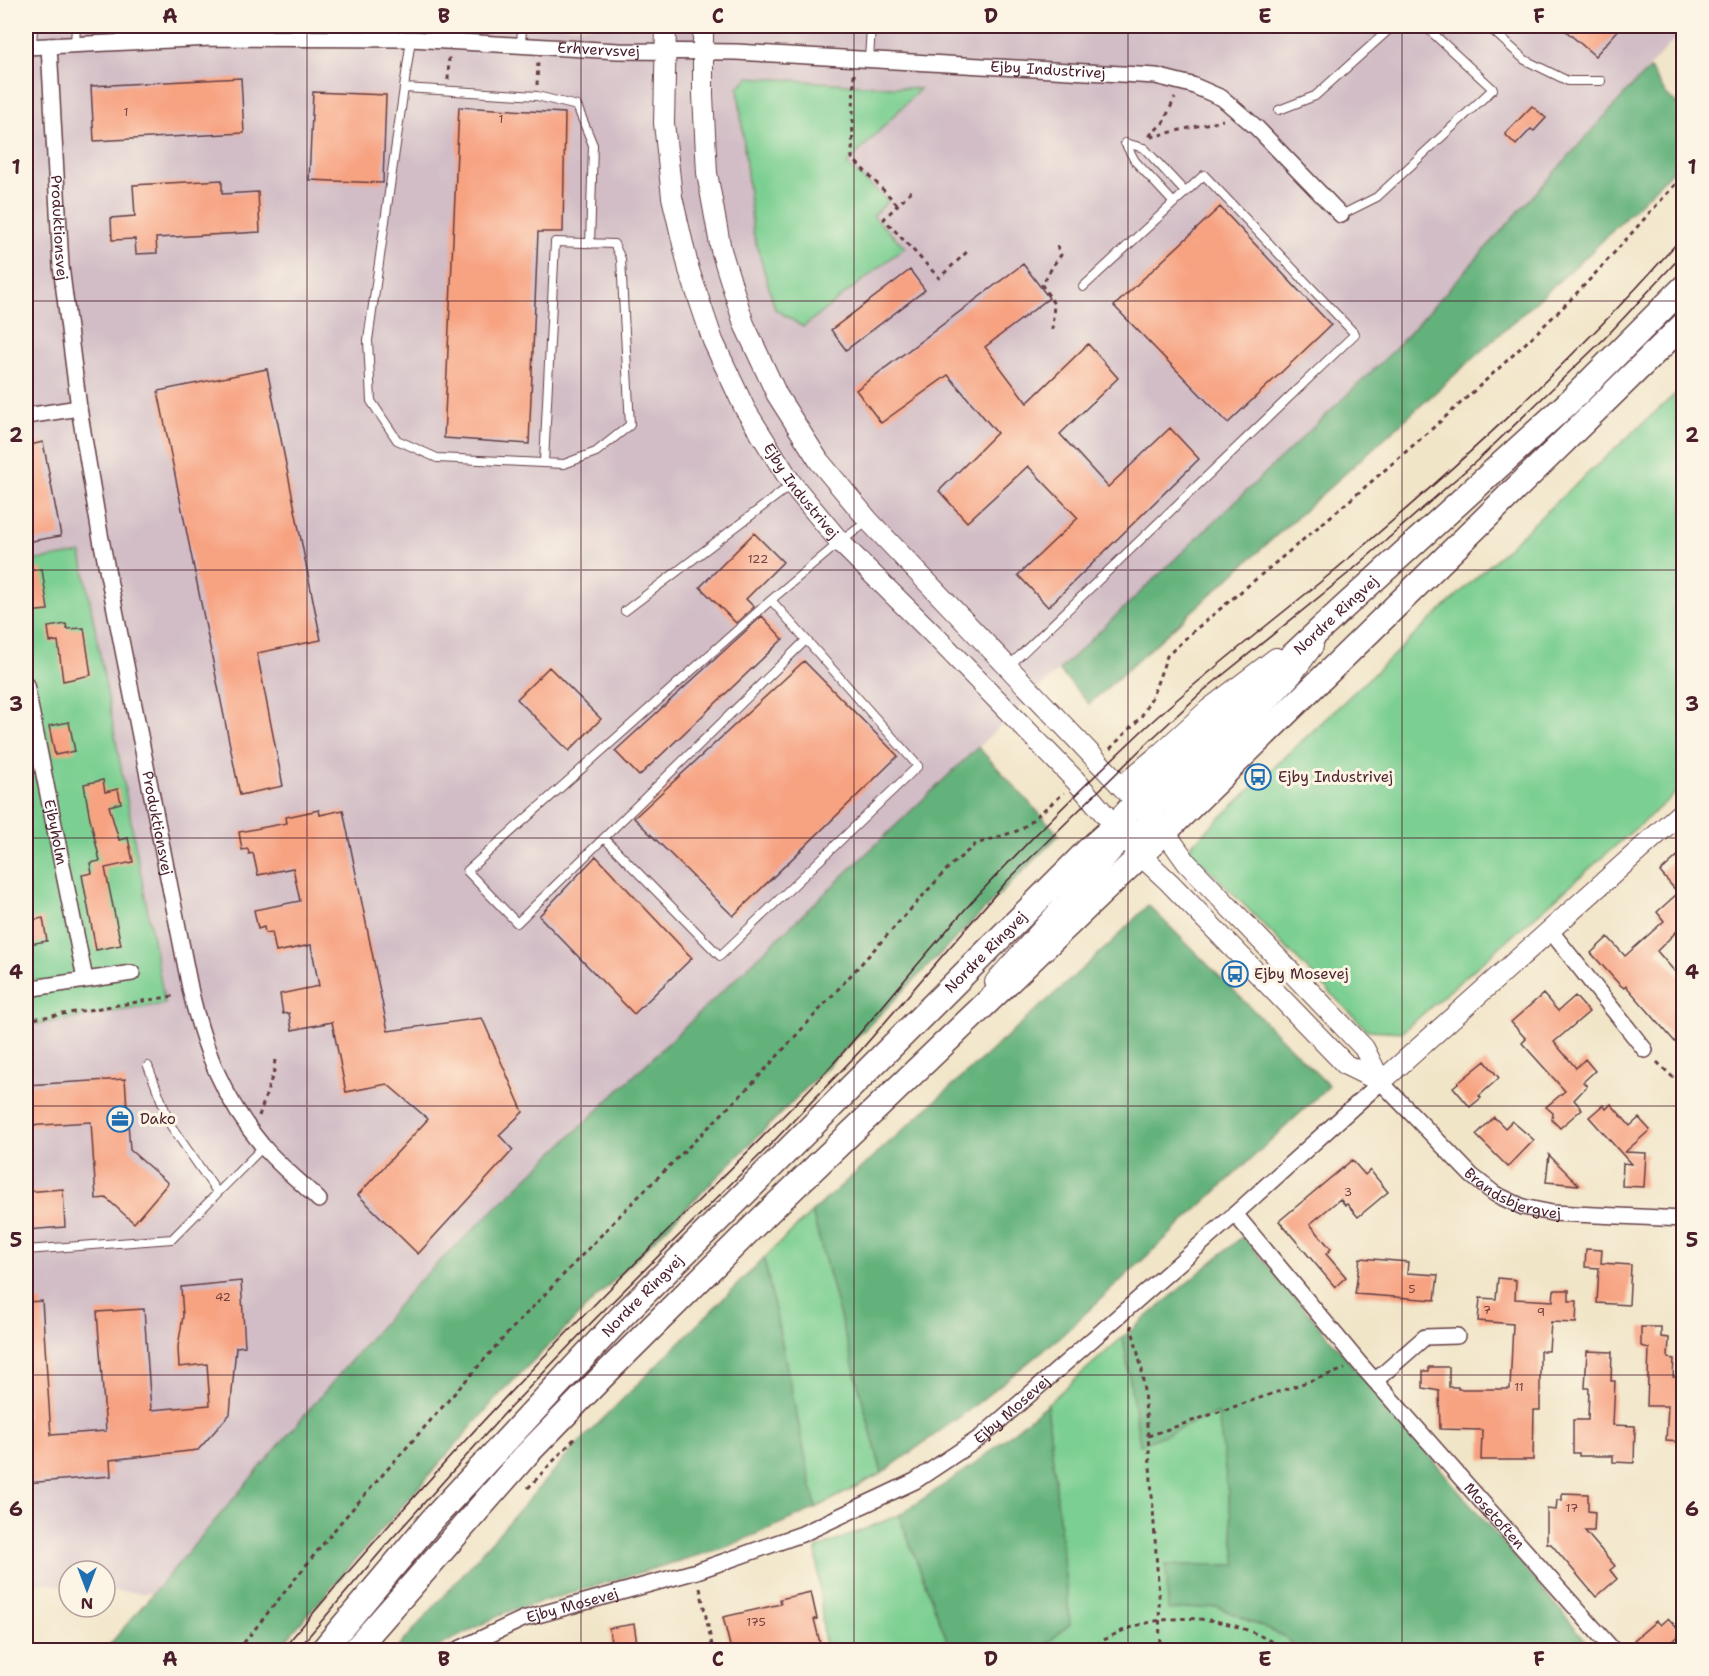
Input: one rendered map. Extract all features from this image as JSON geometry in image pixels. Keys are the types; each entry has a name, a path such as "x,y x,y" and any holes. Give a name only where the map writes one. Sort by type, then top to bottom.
{"main road":[{"name":"Nordre Ringvej","path":"323,1650 432,1520 622,1316 1088,850 1120,831 1341,610 1567,404 1683,287"},
{"name":"Nordre Ringvej","path":"355,1650 526,1455 756,1224 1140,855 1143,809 1683,324"}],"street":[{"name":"Ejby Industrivej","path":"666,26 664,123 671,186 688,270 713,341 745,409 792,484 840,542 1076,781 1140,855"},
{"path":"703,26 707,173 721,250 744,324 777,395 819,461 869,521 1098,759 1143,809"},
{"name":"Erhvervsvej","path":"29,47 211,32 315,31 538,47 703,51"},
{"name":"Produktionsvej","path":"49,46 61,266 78,408 100,534 200,1032 213,1068 233,1107 263,1147 319,1200"},
{"name":"Ejby Industrivej","path":"703,51 1156,76 1182,82 1222,98 1243,115 1341,215"},
{"path":"26,417 78,408"},
{"name":"Ejbyholm","path":"26,685 85,980"},
{"name":"Brandsbjergvej","path":"1143,809 1187,863 1364,1048 1381,1082 1472,1176 1495,1194 1523,1207 1552,1213 1683,1219"},
{"name":"Ejby Mosevej","path":"456,1650 523,1619 697,1571 802,1534 915,1481 981,1437 1234,1214 1548,929 1683,810"},
{"path":"948,1039 1120,831"},
{"name":"Brandsbjergvej","path":"1140,855 1346,1065 1381,1082"},
{"path":"1548,929 1645,1050"},
{"path":"26,989 132,973"},
{"name":"Mosetoften","path":"1234,1214 1360,1364 1613,1650"},
{"path":"1375,1381 1425,1337 1457,1336"}],"lane":[{"path":"29,47 33,26"},
{"path":"75,45 76,26"},
{"path":"521,46 522,26"},
{"path":"862,60 872,26"},
{"path":"1280,110 1315,96 1393,26"},
{"path":"1341,215 1377,197 1493,89 1425,26"},
{"path":"1488,26 1525,60 1546,71 1568,81 1601,81"},
{"path":"411,39 368,340 371,400 397,440 437,458 564,464 596,452 630,425 621,259 614,244 555,243 544,463"},
{"path":"404,88 537,96 577,106 593,145 590,244"},
{"path":"1174,202 1135,161 1125,143 1144,148 1185,192"},
{"path":"1008,667 1355,334 1204,175 1083,287"},
{"path":"625,610 792,484"},
{"path":"805,641 517,923 467,872 771,600 840,542 869,521"},
{"path":"604,838 720,956 918,766 771,600"},
{"path":"148,1066 171,1126 217,1192"},
{"path":"26,1250 172,1239 263,1147"}],"path":[{"path":"447,91 450,40"},
{"path":"537,96 538,47"},
{"path":"862,60 852,158 898,205"},
{"path":"1136,146 1163,123 1182,82"},
{"path":"1148,138 1243,115"},
{"path":"1098,759 1141,717 1152,697 1167,656 1477,389 1560,310 1683,175"},
{"path":"911,191 884,219 939,278 969,250"},
{"path":"1052,330 1054,304 1042,285 1061,255 1056,244"},
{"path":"238,1650 340,1523 506,1335 627,1208 753,1084 949,867 976,844 1020,830 1053,804 1076,781"},
{"path":"26,1020 191,993"},
{"path":"1645,1050 1683,1088"},
{"path":"250,1129 258,1122 274,1071 274,1058"},
{"path":"1127,1309 1142,1370 1159,1605 1160,1650"},
{"path":"1148,1436 1360,1364"},
{"path":"697,1571 713,1650"},
{"path":"1089,1650 1117,1634 1158,1620 1192,1618 1226,1623 1258,1635 1284,1650"}],"shaded area":[{"path":"26,26 1683,26 1683,30 1392,352 416,1284 154,1594 117,1591 117,1559 57,1559 57,1585 26,1582 26,1026 164,1004 80,553 26,562"}],"green space":[{"path":"1650,69 1667,96 1683,107 1683,160 1590,253 1089,704 1059,670 1392,352"},
{"path":"749,77 920,89 847,164 888,201 873,216 905,247 803,327 775,309 753,232 738,87"},
{"path":"1683,387 1683,787 1402,1032 1367,1030 1188,848 1564,495"},
{"path":"81,553 165,1004 26,1026 26,562"},
{"path":"978,747 1059,835 499,1395 277,1650 105,1650 416,1284"},
{"path":"1148,905 1329,1086 1061,1336 969,1410 882,1473 812,1212 1112,942"},
{"path":"812,1212 882,1473 816,1508 764,1258"},
{"path":"1243,1236 1594,1650 1299,1650 1285,1637 1218,1607 1168,1610 1166,1565 1237,1565 1218,1413 1140,1445 1123,1337"},
{"path":"764,1258 816,1508 729,1546 504,1613 432,1650 396,1650 572,1450"},
{"path":"1123,1337 1140,1444 1218,1413 1237,1565 1166,1565 1218,1607 1285,1637 1299,1650 1039,1650 1070,1624 1047,1404"},
{"path":"1047,1404 1070,1624 1039,1650 951,1650 899,1515 975,1464"},
{"path":"899,1515 951,1650 825,1650 816,1549"}],"building":[{"path":"1560,26 1622,26 1595,56"},
{"path":"241,78 244,133 94,141 91,86"},
{"path":"313,92 386,95 383,183 309,180"},
{"path":"1532,106 1546,118 1534,131 1531,129 1516,145 1505,134"},
{"path":"459,107 565,113 563,232 538,232 529,444 444,438"},
{"path":"222,180 222,194 258,192 260,232 156,238 157,253 136,254 135,239 112,240 111,218 135,216 133,185"},
{"path":"1220,207 1331,325 1228,423 1114,306"},
{"path":"1023,264 1049,298 985,347 1027,403 1088,344 1118,378 1060,434 1108,487 1170,428 1199,459 1048,607 1018,575 1078,518 1028,466 967,522 939,491 997,433 948,375 881,423 856,390"},
{"path":"910,270 925,290 846,350 831,330"},
{"path":"267,369 321,640 257,653 283,786 240,795 158,391"},
{"path":"43,442 61,536 26,542 26,446"},
{"path":"754,533 783,562 746,599 754,607 736,623 700,587"},
{"path":"42,569 48,610 26,612 26,571"},
{"path":"762,616 783,639 639,776 615,751"},
{"path":"66,624 67,629 84,628 91,675 63,681 58,641 50,642 48,627"},
{"path":"804,661 898,756 733,916 634,818"},
{"path":"549,667 601,719 569,751 517,699"},
{"path":"69,722 75,751 55,755 49,726"},
{"path":"103,780 105,792 118,789 121,803 109,806 119,840 128,838 133,862 105,868 121,945 96,950 82,875 92,873 90,863 100,861 84,784"},
{"path":"319,810 320,815 343,810 388,1031 482,1018 523,1112 499,1135 513,1150 418,1254 358,1195 428,1119 387,1084 346,1092 332,1022 292,1030 289,1013 283,1014 280,994 319,986 311,945 276,952 272,932 265,933 264,927 258,929 254,910 300,901 293,868 258,875 253,853 249,854 248,849 242,850 239,832 287,823 286,817"},
{"path":"1683,851 1683,925 1657,951 1683,981 1683,1051 1626,986 1624,988 1619,984 1591,953 1608,937 1625,956 1664,921 1657,912 1678,893 1660,872"},
{"path":"596,856 692,958 634,1014 539,916"},
{"path":"43,918 47,941 30,944 26,921"},
{"path":"1543,994 1558,1011 1575,996 1589,1012 1554,1042 1576,1068 1585,1059 1595,1071 1583,1082 1587,1086 1574,1100 1582,1109 1560,1128 1552,1120 1553,1113 1546,1107 1565,1091 1522,1043 1526,1039 1511,1022"},
{"path":"1485,1061 1499,1078 1470,1107 1453,1087"},
{"path":"125,1079 130,1150 168,1183 134,1223 106,1198 96,1199 91,1122 26,1126 26,1085"},
{"path":"1611,1104 1630,1126 1639,1118 1650,1130 1625,1152 1646,1153 1644,1187 1622,1186 1623,1163 1631,1164 1589,1117 1603,1105 1606,1109"},
{"path":"1494,1117 1505,1128 1512,1121 1534,1140 1508,1167 1476,1135"},
{"path":"1549,1155 1579,1185 1546,1182"},
{"path":"1352,1160 1365,1175 1370,1170 1388,1192 1358,1217 1340,1199 1310,1224 1331,1249 1326,1254 1346,1277 1335,1287 1279,1221"},
{"path":"63,1189 65,1227 26,1230 26,1192"},
{"path":"1586,1249 1602,1250 1601,1263 1631,1265 1629,1305 1597,1303 1599,1268 1585,1267"},
{"path":"1360,1258 1408,1262 1407,1273 1438,1275 1435,1300 1355,1294"},
{"path":"1498,1278 1516,1280 1515,1299 1553,1301 1554,1290 1569,1290 1569,1301 1577,1301 1576,1323 1551,1322 1549,1351 1540,1351 1540,1410 1534,1410 1533,1460 1481,1460 1482,1430 1440,1429 1439,1391 1423,1388 1423,1371 1429,1371 1429,1367 1449,1367 1449,1387 1510,1389 1513,1324 1478,1321 1480,1298 1496,1299"},
{"path":"241,1281 245,1346 236,1347 230,1414 198,1450 110,1460 111,1476 26,1483 26,1302 42,1301 51,1435 106,1431 97,1312 144,1309 151,1410 210,1405 207,1364 179,1367 178,1347 183,1316 181,1287"},
{"path":"1641,1327 1661,1327 1661,1337 1669,1338 1668,1358 1674,1359 1673,1377 1683,1377 1683,1442 1666,1441 1668,1406 1647,1406 1649,1348 1641,1346"},
{"path":"1587,1351 1612,1352 1611,1381 1615,1381 1613,1425 1635,1426 1634,1463 1613,1462 1613,1456 1579,1456 1579,1453 1573,1453 1573,1420 1588,1420 1589,1388 1585,1388"},
{"path":"1562,1493 1588,1494 1588,1511 1595,1512 1594,1531 1585,1531 1615,1566 1610,1570 1617,1579 1596,1597 1551,1544 1547,1544 1547,1509 1556,1510 1557,1500 1562,1500"},
{"path":"811,1592 820,1643 817,1644 818,1650 731,1650 723,1617 781,1604 780,1599"},
{"path":"1668,1618 1682,1633 1673,1641 1681,1650 1644,1650 1634,1640 1656,1621 1660,1625"},
{"path":"634,1624 638,1650 612,1650 609,1628"}],"tram line":[{"path":"282,1650 395,1518 473,1432 593,1306 821,1077 970,904 1049,821 1169,706 1329,575 1468,454 1601,326 1684,235"},
{"path":"297,1650 388,1543 504,1414 861,1050 1006,882 1203,691 1350,572 1481,457 1604,339 1684,253"}],"place":[{"name":"Ejby Industrivej","path":"1258,777"},
{"name":"Ejby Mosevej","path":"1235,974"},
{"name":"Dako","path":"120,1119"}]}
